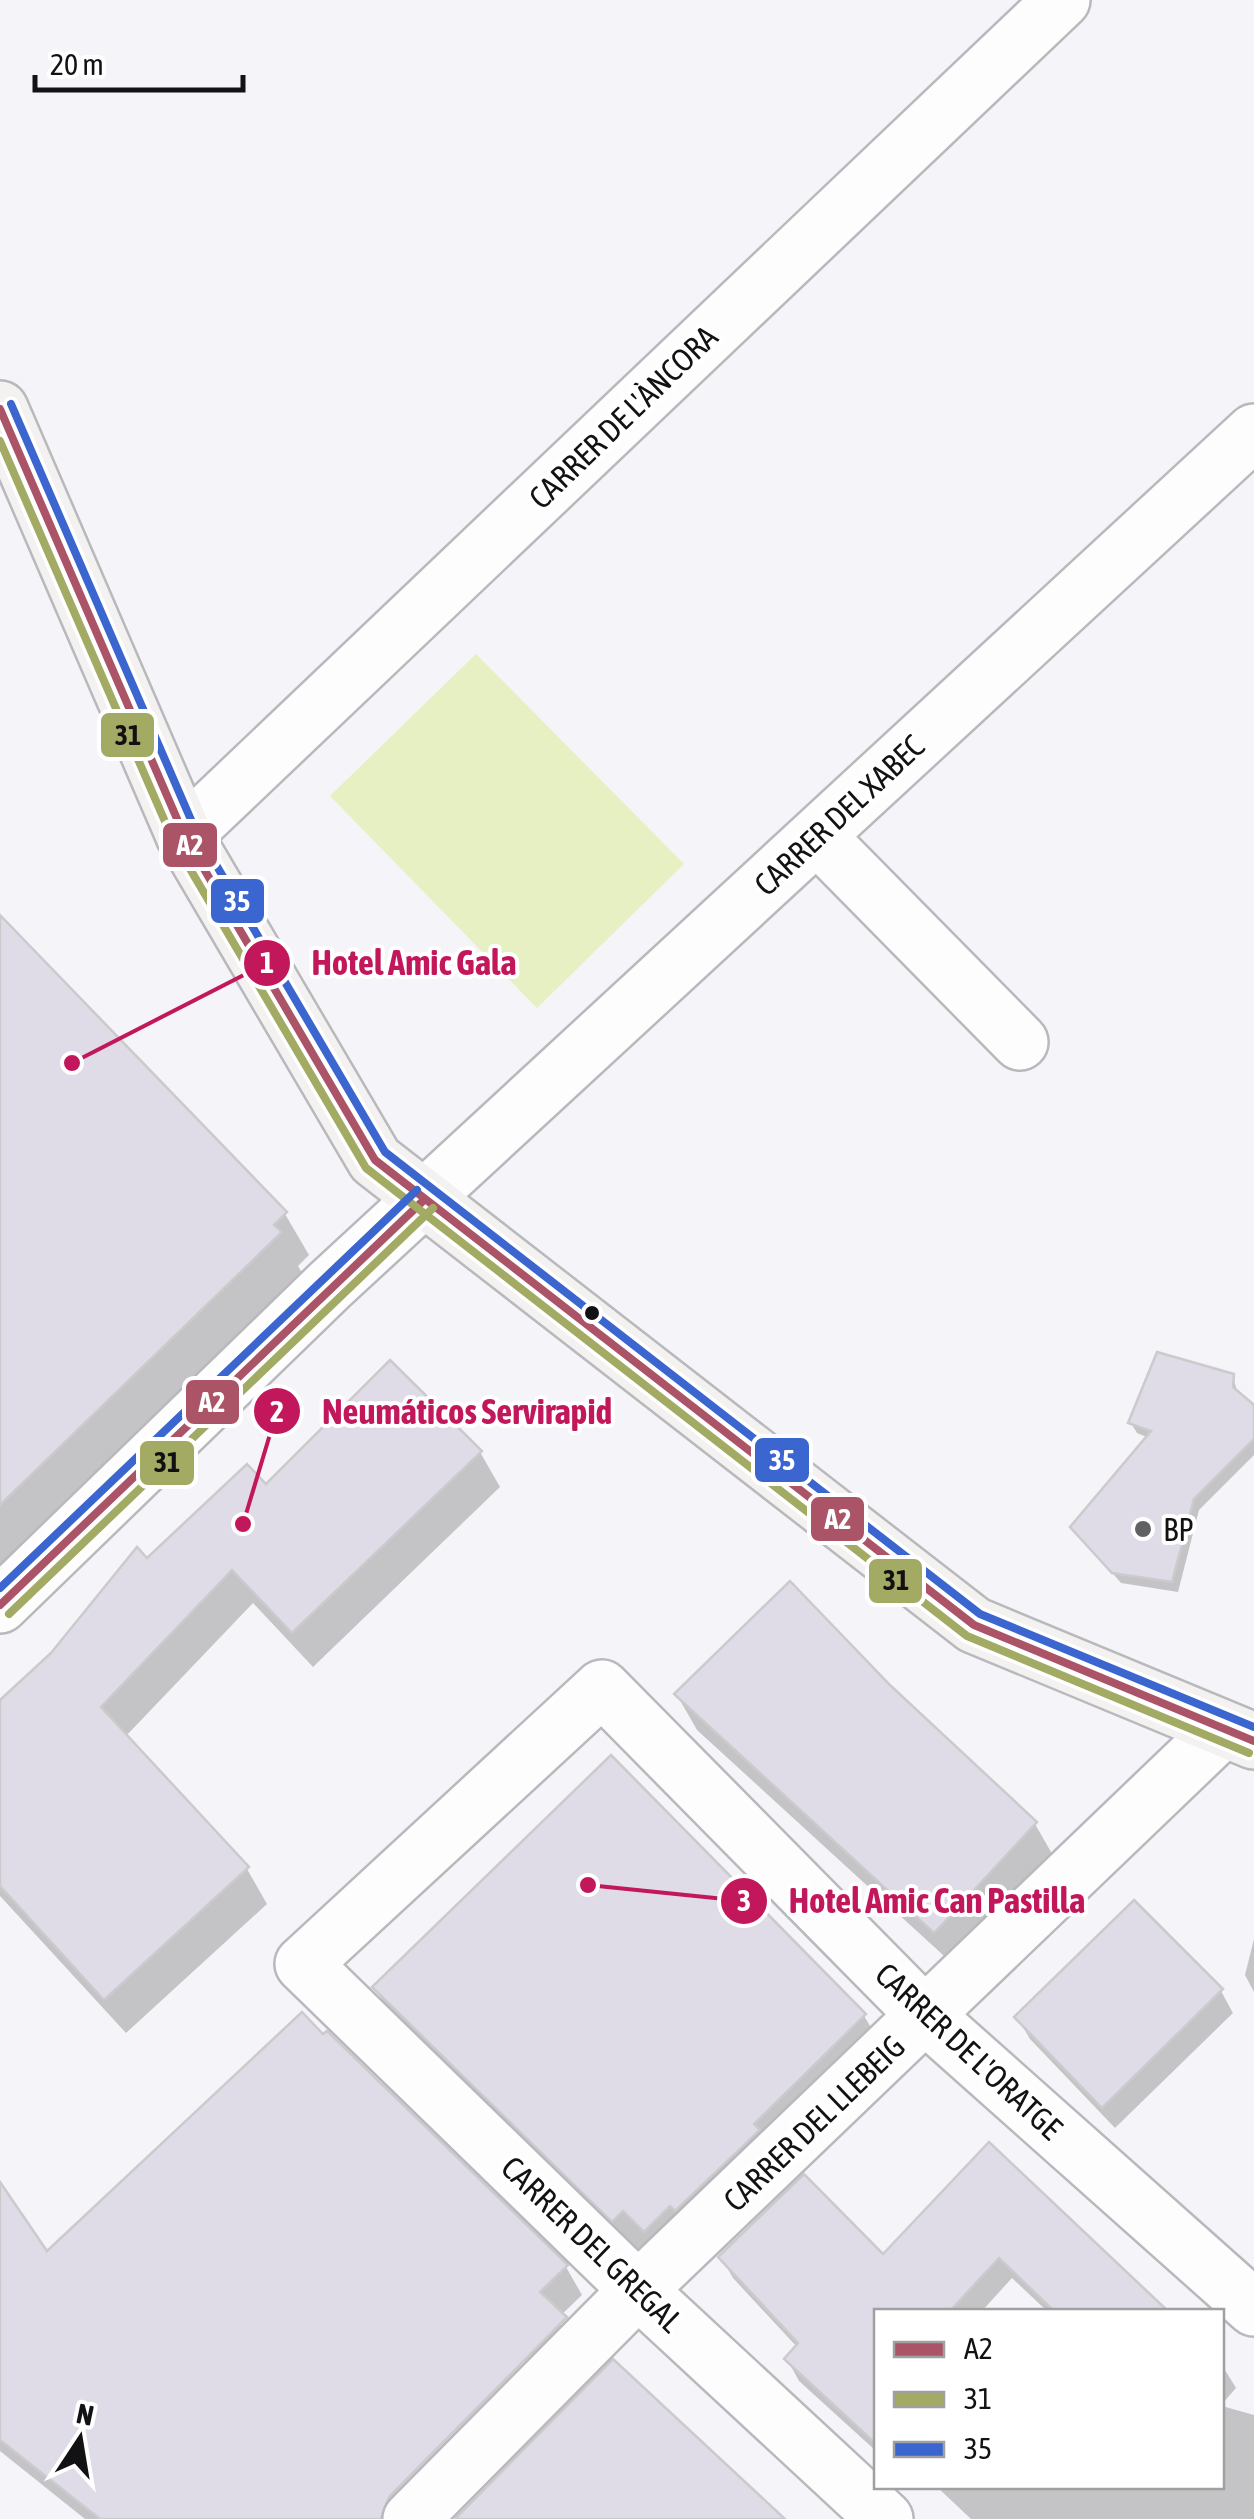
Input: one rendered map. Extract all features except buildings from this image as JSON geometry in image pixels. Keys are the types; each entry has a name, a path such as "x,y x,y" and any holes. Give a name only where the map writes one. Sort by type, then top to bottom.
{"street":[{"name":"CARRER DE L'ÀNCORA","path":"184,835 1062,0"},
{"name":"CARRER DEL XABEC","path":"424,1199 1254,432"},
{"path":"5,437 184,835 375,1160 974,1625 1238,1736"},
{"path":"817,836 1020,1042"},
{"path":"0,1605 424,1199"},
{"name":"CARRER DE L'ORATGE","path":"303,1964 602,1688 926,2016 1254,2308"},
{"name":"CARRER DEL LLEBEIG","path":"411,2519 638,2290 926,2016 1238,1736"},
{"name":"CARRER DEL GREGAL","path":"303,1964 638,2290 886,2519"}],"green space":[{"path":"476,654 684,864 537,1008 330,796"}],"transit line":[{"name":"35","path":"11,404 195,829 385,1152 980,1614 1254,1727"},
{"name":"A2","path":"0,409 184,835 375,1160 974,1625 1254,1741"},
{"name":"31","path":"0,441 173,840 366,1168 967,1636 1249,1753"},
{"name":"35","path":"0,1588 417,1190"},
{"name":"A2","path":"0,1605 425,1199"},
{"name":"31","path":"9,1614 433,1208"}],"place":[{"name":"Hotel Amic Gala","path":"72,1063"},
{"name":"Neumáticos Servirapid","path":"243,1524"},
{"name":"BP","path":"1143,1529"},
{"name":"Hotel Amic Can Pastilla","path":"588,1885"}]}
